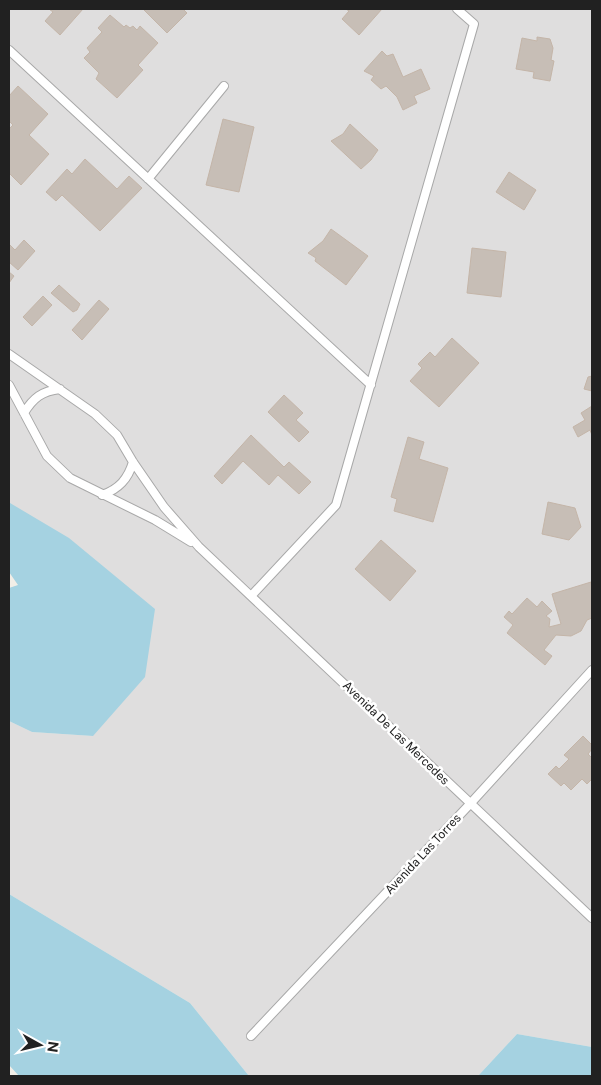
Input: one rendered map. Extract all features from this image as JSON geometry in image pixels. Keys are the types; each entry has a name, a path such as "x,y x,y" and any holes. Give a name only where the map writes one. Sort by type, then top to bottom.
{"lane":[{"path":"251,596 336,505 474,24 457,9"},
{"path":"9,50 371,385"},
{"path":"148,179 224,86"},
{"name":"Avenida De Las Mercedes","path":"9,354 95,414 117,436 132,462 164,506 200,547 592,918"},
{"name":"Avenida De Las Mercedes","path":"9,385 47,456 70,478 155,520 200,547"},
{"path":"24,413 38,395 49,390 60,389"},
{"path":"102,495 113,491 123,483 130,473 132,462"},
{"name":"Avenida Las Torres","path":"250,1036 470,804 592,670"}],"shaded area":[{"path":"9,9 592,9 592,1047 517,1034 478,1076 249,1076 190,1003 9,894 9,721 32,732 93,736 9,504"}],"water":[{"path":"10,503 69,538 155,609 145,677 93,736 32,732 9,721 9,588 18,585 9,572"},
{"path":"9,894 190,1003 249,1076 19,1076 9,1065"},
{"path":"517,1034 592,1047 592,1076 478,1076"}],"building":[{"path":"49,9 83,9 60,35 45,21 53,12"},
{"path":"143,9 183,9 187,13 167,33"},
{"path":"346,9 382,9 359,35 342,19 349,11"},
{"path":"110,15 124,27 126,25 130,28 133,26 137,30 140,26 158,43 138,65 143,70 117,98 96,79 99,73 84,58 90,52 87,48 102,32 98,28"},
{"path":"537,37 550,39 553,48 551,60 554,61 550,81 533,78 534,72 516,69 522,38 537,41"},
{"path":"382,51 387,56 393,54 403,77 421,69 430,89 414,96 417,103 403,110 397,97 386,86 381,89 371,80 374,76 364,71"},
{"path":"18,86 48,114 29,135 49,154 21,185 9,173 9,129 13,125 9,121 9,96"},
{"path":"223,119 254,127 239,192 206,185"},
{"path":"350,124 378,150 361,169 331,141 343,134"},
{"path":"85,159 117,189 129,176 142,188 100,231 62,195 56,201 46,192 67,169 72,174"},
{"path":"509,172 536,190 524,210 496,192"},
{"path":"331,229 368,256 346,285 315,261 316,258 308,253 323,241"},
{"path":"24,240 35,251 18,270 9,262 9,244 15,250"},
{"path":"472,248 506,252 501,297 467,293"},
{"path":"9,272 14,276 9,283"},
{"path":"59,285 80,304 77,310 73,312 51,293"},
{"path":"43,296 52,305 32,326 23,317"},
{"path":"99,300 109,309 82,340 72,330"},
{"path":"452,338 479,363 439,407 410,381 422,368 418,364 430,352 435,357"},
{"path":"592,376 592,391 584,389 588,377"},
{"path":"284,395 303,413 296,420 309,432 299,442 268,412"},
{"path":"592,406 592,435 590,430 578,437 573,427 585,420 581,413"},
{"path":"251,435 284,467 289,462 311,482 299,494 278,475 269,485 243,461 222,484 214,476"},
{"path":"408,437 424,442 419,459 448,468 433,522 394,511 397,499 391,497"},
{"path":"548,502 575,508 581,527 569,540 542,534"},
{"path":"381,540 416,571 390,601 355,569"},
{"path":"591,582 592,618 587,620 581,631 571,636 556,635 544,650 552,656 545,665 507,633 513,625 504,617 509,611 512,614 527,598 537,607 542,601 552,611 546,616 550,619 549,627 561,624 552,594"},
{"path":"583,736 592,745 592,749 588,754 592,757 592,779 587,784 582,779 571,790 564,783 561,786 548,774 556,766 559,769 569,759 564,755"}]}
